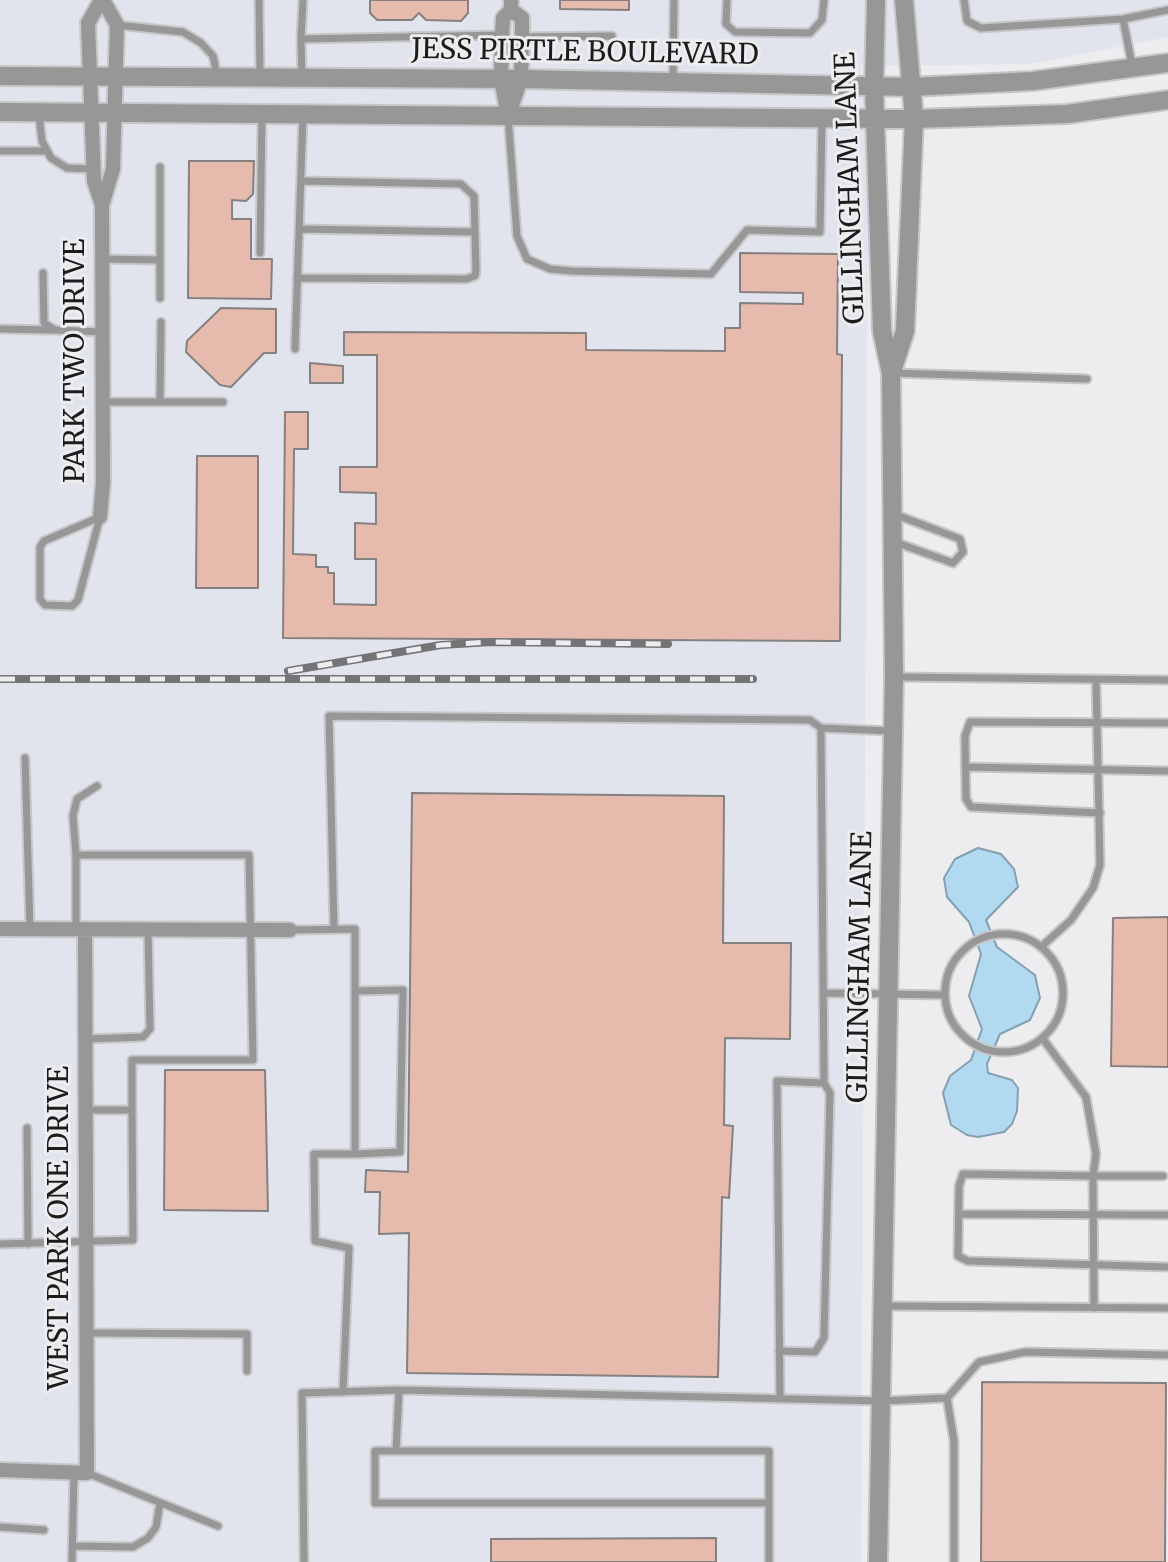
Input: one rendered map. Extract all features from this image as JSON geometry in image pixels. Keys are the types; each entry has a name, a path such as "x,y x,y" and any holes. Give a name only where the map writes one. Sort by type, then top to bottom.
{"street":[{"name":"PARK TWO DRIVE","path":"100,517 102,205 93,169 88,23 102,0 117,25 113,169 102,205"},
{"name":"GILLINGHAM LANE","path":"876,0 874,86 882,331 891,373 894,677 878,1562"},
{"name":"GILLINGHAM LANE","path":"891,373 905,331 914,119 904,0"},
{"path":"511,5 522,18 521,79 508,116 501,79 502,35 503,18 511,5"},
{"name":"JESS PIRTLE BOULEVARD","path":"0,76 521,79 911,87 1003,84 1168,63"},
{"path":"302,78 303,113"},
{"path":"0,112 914,119 1067,114 1168,100"},
{"path":"0,929 290,930"},
{"name":"WEST PARK ONE DRIVE","path":"80,1473 87,1333 86,1039 81,929"},
{"path":"0,1470 80,1473"}],"lane":[{"path":"259,0 260,78"},
{"path":"302,78 303,0"},
{"path":"673,83 674,0"},
{"path":"727,0 726,24 735,32 810,33 822,20 824,0"},
{"path":"964,0 967,21 981,28 1123,19 1168,10"},
{"path":"1123,19 1133,69"},
{"path":"117,25 151,26 183,32 201,43 213,56 218,77"},
{"path":"301,39 502,35"},
{"path":"522,37 612,36"},
{"path":"39,112 46,151"},
{"path":"260,253 262,113"},
{"path":"295,349 303,113"},
{"path":"508,116 517,236 527,259 550,269 571,271 711,274 747,230 820,232 822,118"},
{"path":"0,151 46,151 67,168 93,169"},
{"path":"160,167 160,298"},
{"path":"297,278 466,279 475,276 476,270 474,196 461,184 301,181"},
{"path":"299,229 475,232"},
{"path":"102,259 160,260"},
{"path":"43,273 44,323 55,330"},
{"path":"160,402 161,322"},
{"path":"0,329 102,332"},
{"path":"891,373 1087,379"},
{"path":"103,402 223,402"},
{"path":"893,514 960,539 963,552 953,563 893,541"},
{"path":"100,517 78,600 72,606 45,605 40,599 40,547 44,541 100,517"},
{"path":"894,677 1168,680"},
{"path":"1041,947 1071,920 1093,888 1100,865 1096,679"},
{"path":"334,929 329,716 810,720 821,728 893,731"},
{"path":"1100,813 971,807 966,799 965,767 965,736 970,722 1168,723"},
{"path":"779,1351 815,1352 824,1338 830,1093 824,1083 821,728"},
{"path":"25,758 30,929"},
{"path":"965,767 1099,773 1168,771"},
{"path":"81,929 73,816 77,799 97,786"},
{"path":"0,1244 133,1240 132,1060 253,1060 249,855 76,855"},
{"path":"290,930 355,929 355,1154"},
{"path":"86,1039 143,1037 150,1029 148,930"},
{"path":"999,934 1030,939 1041,947 1059,968 1064,987 1063,1006 1056,1024 1043,1039 1026,1049 998,1053 971,1043 952,1022 944,995 952,966 971,943 999,934"},
{"path":"343,1392 349,1248 315,1241 314,1154 400,1152 403,990 355,991"},
{"path":"823,993 944,995"},
{"path":"1043,1039 1086,1097 1096,1154 1093,1176 1094,1308"},
{"path":"780,1399 777,1081 824,1083"},
{"path":"86,1110 132,1110"},
{"path":"27,1128 28,1244"},
{"path":"1163,1176 963,1174 958,1256 968,1261 1168,1267"},
{"path":"959,1214 1168,1215"},
{"path":"883,1306 1168,1308"},
{"path":"87,1333 247,1334 247,1371"},
{"path":"304,1562 302,1393 399,1390 881,1401 947,1398 979,1362 1025,1352 1168,1355"},
{"path":"396,1451 399,1390"},
{"path":"947,1398 954,1441 954,1562"},
{"path":"769,1503 375,1503 375,1451 769,1451 769,1503 769,1562"},
{"path":"72,1562 80,1473 218,1526"},
{"path":"73,1546 133,1547 148,1538 156,1527 160,1503"},
{"path":"0,1527 44,1530"}],"shaded area":[{"path":"0,0 1168,0 1168,37 1031,64 861,66 868,158 861,1562 0,1562"}],"water":[{"path":"978,848 1001,854 1014,869 1018,887 986,920 997,947 1035,975 1040,998 1030,1020 1000,1034 987,1064 988,1073 1012,1080 1018,1088 1017,1111 1012,1124 1004,1132 978,1137 967,1135 951,1125 943,1093 950,1076 971,1060 982,1029 969,996 981,954 969,922 947,897 944,878 955,859"}],"building":[{"path":"370,0 468,0 468,13 461,21 426,20 419,13 412,20 377,20 370,13"},
{"path":"560,0 629,0 629,10 560,9"},
{"path":"189,161 254,161 253,194 246,201 232,200 232,219 251,219 251,259 272,259 271,299 188,298"},
{"path":"740,253 838,254 837,354 842,355 840,641 283,638 285,412 308,412 308,449 294,449 293,554 316,555 316,567 328,567 328,573 334,573 334,604 376,605 376,559 355,559 355,523 376,524 376,493 340,492 340,467 377,467 377,355 344,355 344,332 586,333 586,350 725,351 725,328 740,328 740,303 803,304 803,293 740,292"},
{"path":"221,308 276,309 276,353 264,353 231,387 220,385 186,352 187,341"},
{"path":"310,363 343,366 343,383 310,383"},
{"path":"197,456 258,456 258,588 196,588"},
{"path":"412,793 724,796 723,943 791,943 790,1039 725,1038 724,1125 733,1126 729,1198 722,1197 718,1377 407,1373 409,1233 379,1234 380,1192 365,1192 366,1170 408,1172"},
{"path":"1168,917 1168,1067 1111,1066 1113,918"},
{"path":"165,1070 265,1070 268,1211 164,1210"},
{"path":"982,1382 1166,1383 1165,1562 981,1562"},
{"path":"716,1538 716,1562 491,1562 491,1539"}],"railway":[{"path":"288,671 441,645 491,642 668,644"},
{"path":"0,679 753,679"}]}
